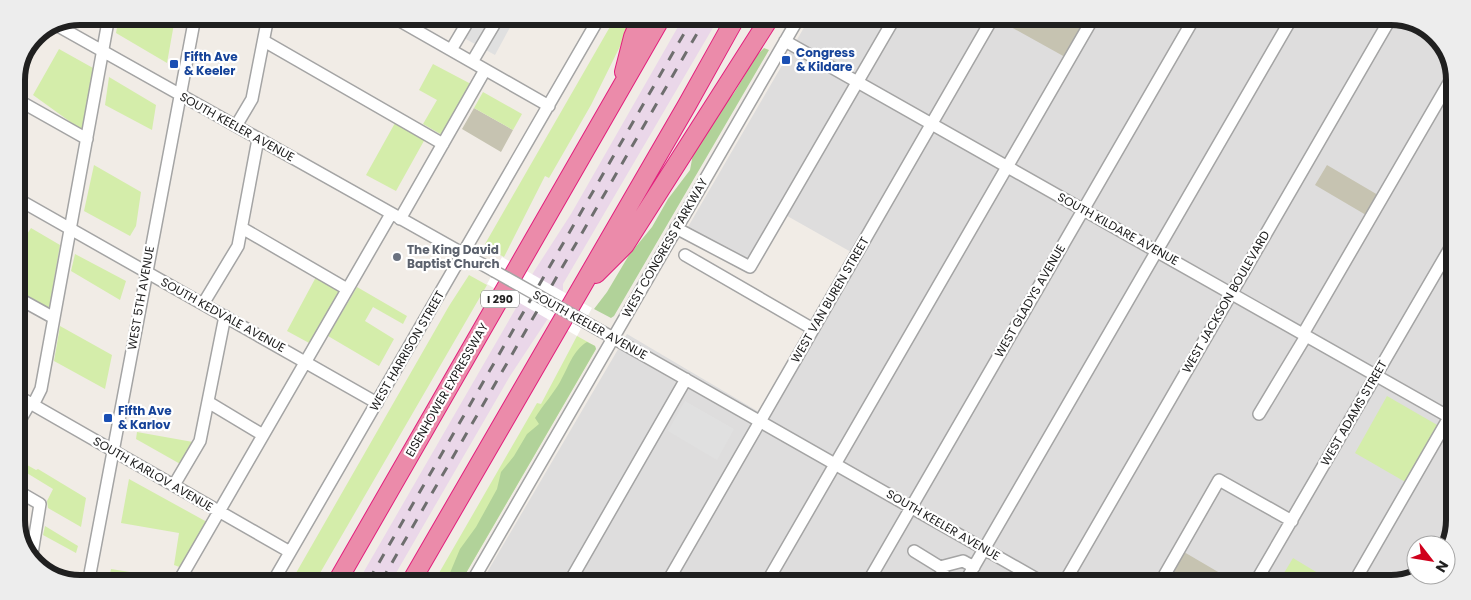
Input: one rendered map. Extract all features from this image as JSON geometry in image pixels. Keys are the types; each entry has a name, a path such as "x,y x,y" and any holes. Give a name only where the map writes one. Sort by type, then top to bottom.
{"highway":[{"path":"619,94 633,37 638,25"},
{"name":"EISENHOWER EXPRESSWAY","path":"341,575 657,25"},
{"path":"415,575 682,114 731,25"},
{"path":"578,292 625,245 765,25"}],"street":[{"path":"25,413 41,389 107,25"},
{"name":"WEST 5TH AVENUE","path":"90,575 193,25"},
{"path":"236,126 252,99 267,25"},
{"path":"407,25 549,106"},
{"path":"451,50 466,25"},
{"path":"472,62 494,25"},
{"name":"WEST HARRISON STREET","path":"277,575 595,25"},
{"name":"WEST CONGRESS PARKWAY","path":"475,575 794,25"},
{"path":"676,228 750,267 891,25"},
{"name":"WEST VAN BUREN STREET","path":"671,575 989,25"},
{"path":"771,575 1089,25"},
{"name":"WEST GLADYS AVENUE","path":"872,575 1190,25"},
{"path":"969,575 1287,25"},
{"name":"WEST JACKSON BOULEVARD","path":"1069,575 1387,25"},
{"name":"SOUTH KEELER AVENUE","path":"62,28 1031,575"},
{"path":"264,41 443,144"},
{"name":"SOUTH KILDARE AVENUE","path":"785,41 1376,376 1446,413"},
{"path":"183,575 347,289 443,144 485,70"},
{"path":"1259,414 1446,88"},
{"path":"25,104 87,139"},
{"path":"203,304 238,246 258,139"},
{"name":"SOUTH KEDVALE AVENUE","path":"25,203 377,402"},
{"path":"242,228 347,289"},
{"path":"685,255 813,329"},
{"name":"WEST ADAMS STREET","path":"1260,575 1446,256"},
{"path":"25,302 54,318"},
{"path":"174,485 200,441 225,316"},
{"path":"573,575 686,379"},
{"name":"SOUTH KARLOV AVENUE","path":"25,400 290,552"},
{"path":"208,402 263,435"},
{"path":"1358,575 1446,425"},
{"path":"1165,575 1219,480 1292,521"},
{"path":"25,495 40,504 33,548"},
{"path":"914,551 940,567 944,575"},
{"path":"940,567 963,561 974,567"}],"shaded area":[{"path":"472,25 511,25 495,55 464,38"},
{"path":"679,25 714,25 563,284 563,290 547,320 510,376 395,575 362,575 516,308 516,303 533,273 571,214"},
{"path":"806,25 1391,25 1412,29 1424,36 1437,49 1443,62 1446,76 1446,520 1444,535 1406,535 1406,573 1398,575 486,575 627,334 759,412 851,252 782,213 750,267 685,232"},
{"path":"1012,25 1084,25 1065,57 1011,27"},
{"path":"474,108 513,130 501,152 462,129"},
{"path":"1327,165 1378,195 1366,215 1315,185"},
{"path":"685,401 734,429 717,460 668,431"},
{"path":"1184,552 1223,575 1175,575 1172,573"}],"green space":[{"path":"117,25 174,25 167,63 116,33"},
{"path":"611,25 631,25 591,105 549,178 545,176 504,257 486,247 485,244"},
{"path":"764,48 769,50 614,316 611,318 594,309 607,292 629,255 652,227 668,199 690,170 693,154 706,132 734,93 757,55"},
{"path":"59,49 93,68 83,131 33,95"},
{"path":"433,64 471,84 442,135 423,124 437,100 419,90"},
{"path":"109,77 156,105 152,130 105,105"},
{"path":"483,92 522,114 513,130 474,108"},
{"path":"395,123 425,139 396,191 366,175"},
{"path":"94,165 141,192 136,226 130,236 84,211"},
{"path":"31,228 60,245 49,309 25,294 25,237"},
{"path":"75,254 126,281 120,300 71,271"},
{"path":"469,275 487,285 319,575 295,575 449,306"},
{"path":"316,277 340,290 311,344 287,331"},
{"path":"357,287 407,316 403,324 373,307 365,321 394,339 379,366 328,336"},
{"path":"60,326 112,355 105,389 54,361"},
{"path":"577,336 595,346 596,349 465,575 438,575 537,403 541,404"},
{"path":"587,342 595,346 596,349 465,575 449,575 460,549 476,527 497,489 501,472 514,456 527,434 539,424 535,418 557,386 574,354"},
{"path":"1387,396 1439,426 1407,483 1355,453"},
{"path":"137,432 193,442 192,449 182,465 136,439"},
{"path":"25,464 36,470 38,469 86,498 81,527 48,508 47,501 53,489 25,472"},
{"path":"129,479 207,522 182,568 174,565 179,533 121,523"},
{"path":"45,526 78,546 76,553 43,535"},
{"path":"1293,558 1321,575 1283,575"},
{"path":"111,569 148,575 110,575"}],"pier":[{"path":"502,257 592,308 577,336 487,284"}],"railway":[{"path":"372,575 689,25"},
{"path":"385,575 702,25"}],"place":[{"name":"Congress & Kildare","path":"786,60"},
{"name":"Fifth Ave & Keeler","path":"174,64"},
{"name":"The King David Baptist Church","path":"397,257"},
{"name":"Fifth Ave & Karlov","path":"108,418"}]}
